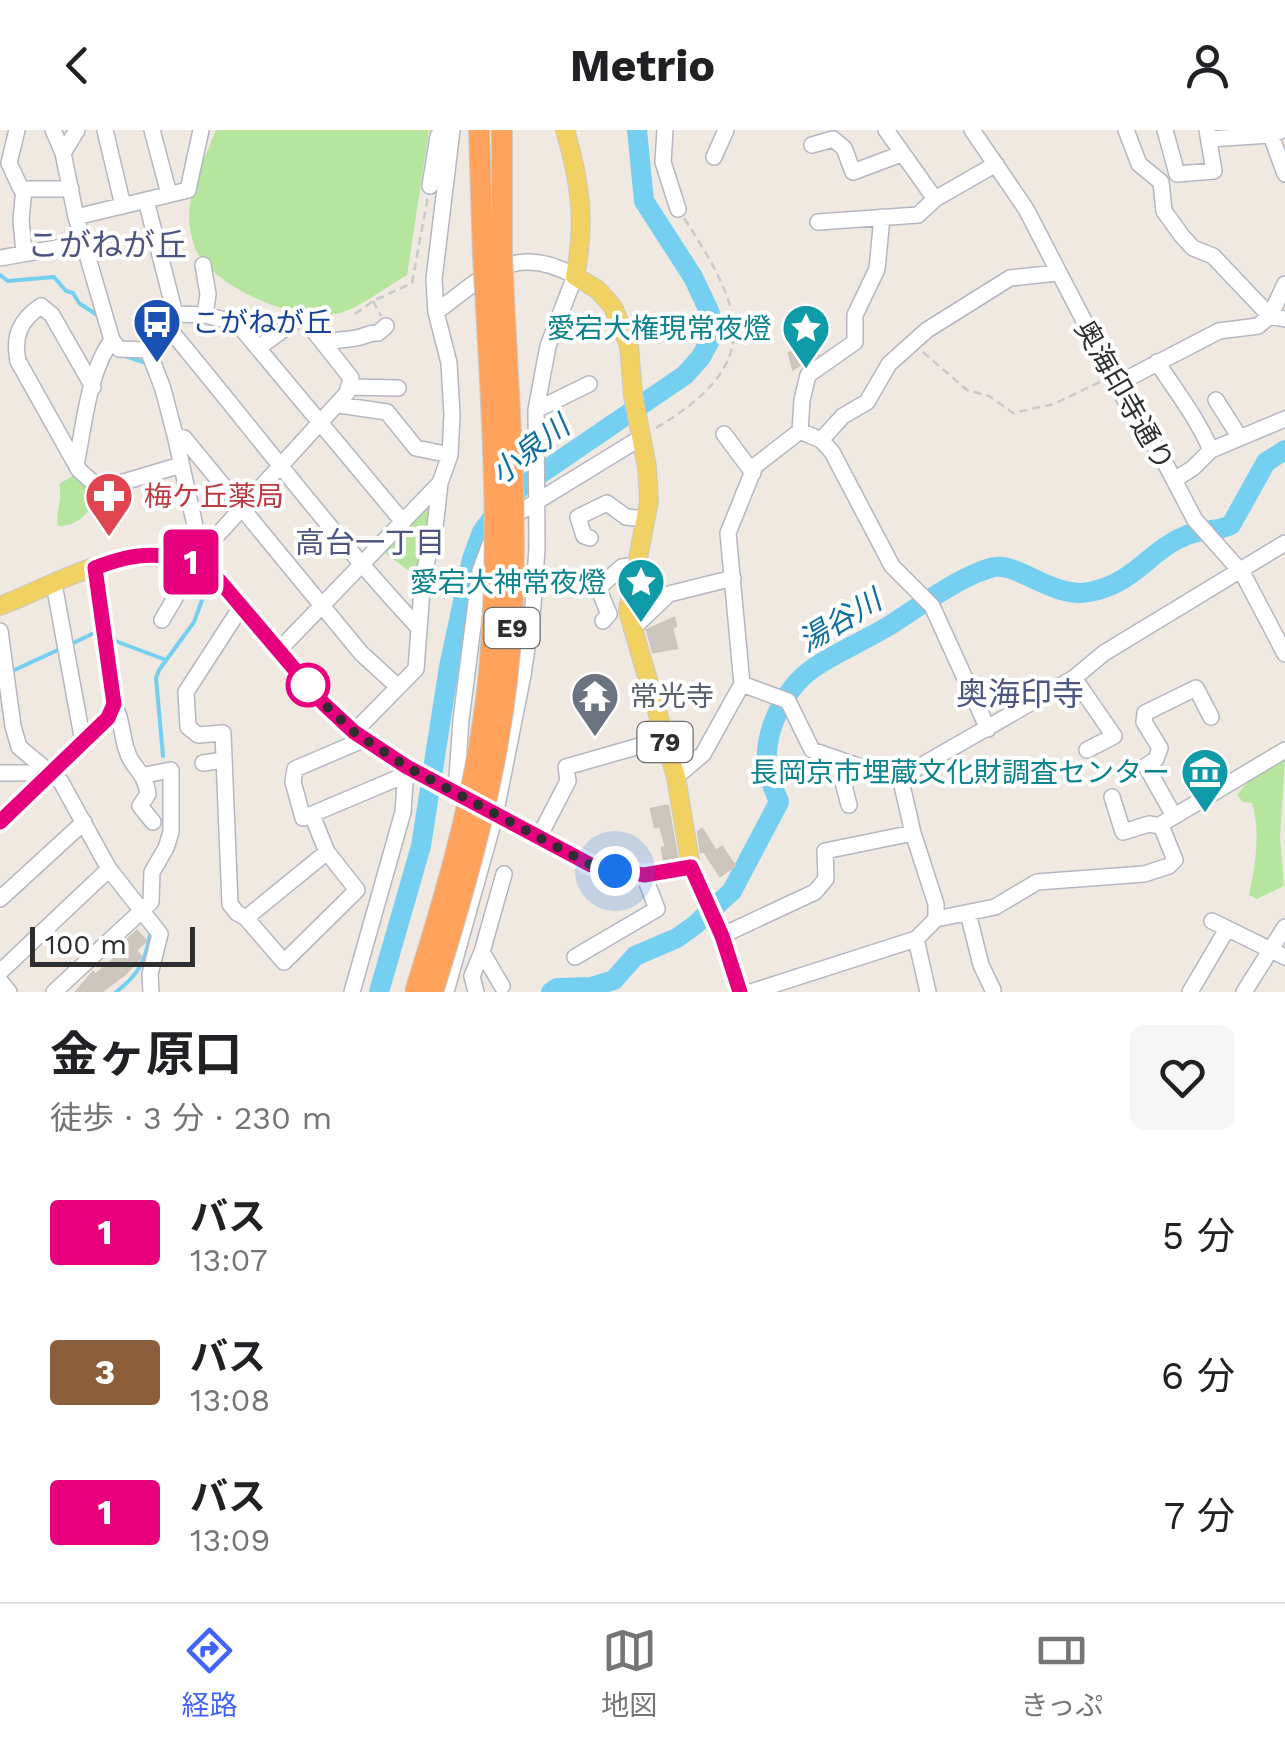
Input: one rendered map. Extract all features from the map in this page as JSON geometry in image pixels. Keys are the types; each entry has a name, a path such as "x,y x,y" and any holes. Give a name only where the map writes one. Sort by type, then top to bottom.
{"highway":[{"name":"E9","path":"433,992 463,896 495,760 512,622 512,477 479,130"},
{"name":"E9","path":"415,992 464,818 488,685 494,603 492,256 502,130"}],"main road":[{"path":"565,130 582,199 582,244 575,276"},
{"name":"79","path":"575,276 598,290 612,306 629,345 633,395 647,467 646,519 628,610 676,776 691,867 722,936 740,992"},
{"path":"0,606 126,556 198,558 324,704 409,771 591,865 644,875 691,867"}],"street":[{"path":"16,130 9,163 21,188 66,189"},
{"path":"104,130 123,206"},
{"path":"152,130 169,194"},
{"path":"76,217 188,190 201,130"},
{"path":"430,186 438,136 444,130"},
{"path":"409,771 303,818 293,782 295,769 360,736 416,669 423,577 435,527 440,482 450,454 449,363 436,312 434,279 452,130"},
{"path":"666,130 663,162 678,209"},
{"path":"714,157 726,130"},
{"path":"886,130 935,199"},
{"name":"奥海印寺通り","path":"972,130 1026,209 1115,380 1174,480 1205,531 1240,571 1285,654"},
{"path":"1126,130 1139,164 1161,182 1164,211 1182,236 1193,248 1213,256 1277,317"},
{"path":"1165,130 1178,174 1214,171 1208,134 1274,132 1285,174"},
{"path":"812,145 833,139 844,148 854,172 901,154"},
{"path":"64,144 66,189 111,343 93,387 76,466"},
{"path":"818,222 918,216 935,199 996,164"},
{"path":"24,188 20,220 24,252"},
{"path":"146,200 170,319 360,566 419,628"},
{"path":"676,776 703,754 742,684 728,532 753,473 769,453 800,430 808,375 855,342 855,315 877,269 882,217"},
{"path":"0,258 81,244"},
{"path":"436,312 488,271 512,263 547,264 575,276 548,346 536,410 538,498 533,606 495,816 446,992"},
{"path":"203,265 208,294 205,315"},
{"path":"821,440 843,416 867,402 889,364 927,330 1010,278 1058,273"},
{"path":"1277,317 1285,284"},
{"path":"93,387 52,315 41,306 23,318 14,344 18,361 76,466 100,489 181,465"},
{"path":"198,558 176,435 152,361 155,334 170,319 205,315 237,323 403,522"},
{"path":"1115,380 1218,331 1258,326 1277,317"},
{"path":"162,620 198,558 340,404 348,387 351,378 306,321 298,319 258,348"},
{"path":"326,346 340,338 358,338 386,326"},
{"path":"111,343 152,361"},
{"path":"1157,362 1197,418 1211,450"},
{"path":"536,410 589,384"},
{"path":"348,387 398,388"},
{"path":"340,404 388,412 416,448 450,454"},
{"path":"1223,405 1240,438"},
{"path":"1174,480 1194,468 1211,450 1285,419"},
{"path":"800,430 821,440 832,452 892,566 930,601 988,728"},
{"path":"724,434 753,473"},
{"path":"176,435 184,438 361,653 398,686"},
{"path":"452,790 480,571 491,544 504,523 522,508 642,435"},
{"path":"278,651 440,482"},
{"path":"590,538 584,536 578,517 607,503 626,517 646,519"},
{"path":"901,781 916,768 1074,678 1104,653 1285,543"},
{"path":"603,621 608,614 598,588 622,567 636,566"},
{"path":"95,568 114,704 122,718 127,755 145,776 148,794 140,806 153,822"},
{"path":"632,629 669,594 733,578"},
{"path":"54,584 83,742"},
{"path":"241,607 186,692 188,727 198,735 222,732 230,904 284,962 357,890 328,852 312,814"},
{"path":"0,631 19,746 62,782 110,869 160,934 150,974 151,992"},
{"path":"1074,678 1114,736 1087,750"},
{"path":"742,684 784,699 812,750 901,781"},
{"path":"751,992 916,939 936,919 995,907 1044,880 1144,874 1170,866 1175,860 1168,821 1146,766 1156,759 1160,748 1144,722 1145,714 1196,688 1211,717"},
{"path":"0,822 108,718 114,704"},
{"path":"539,837 568,781 566,766 664,739"},
{"path":"1111,798 1123,832 1168,821 1285,750"},
{"path":"838,759 848,806"},
{"path":"204,763 224,760"},
{"path":"54,992 150,902 152,872 166,848 174,812 171,770 145,776"},
{"path":"352,992 403,812 409,771"},
{"path":"0,773 51,773"},
{"path":"901,781 912,834 936,904 936,919"},
{"path":"0,899 84,822"},
{"path":"722,936 815,892 826,879 825,850 912,834"},
{"path":"246,918 328,852"},
{"path":"0,972 110,869"},
{"path":"476,992 472,976 504,874"},
{"path":"575,958 657,909 644,875"},
{"path":"968,912 981,965 994,990"},
{"path":"1212,921 1278,954"},
{"path":"1244,992 1278,954 1285,927"},
{"path":"1214,992 1194,987 1227,929"},
{"path":"916,939 928,992"},
{"path":"482,952 502,986"},
{"path":"0,982 10,992"}],"path":[{"path":"355,314 412,283 430,186"},
{"path":"642,435 688,409 714,385 729,358 734,333 731,307 719,274 678,209"},
{"path":"912,344 967,390 989,396 1013,414 1054,404 1115,380"}],"green space":[{"path":"216,130 429,130 407,275 356,306 323,315 262,301 224,280 198,254 189,222 195,184"},
{"path":"76,474 97,491 95,498 79,520 58,526 59,484"},
{"path":"433,498 417,577 381,550"},
{"path":"1285,758 1280,838 1284,886 1257,899 1249,895 1256,849 1255,814 1252,803 1243,802 1237,795 1247,783"}],"building":[{"path":"816,346 818,355 793,369 789,353"},
{"path":"674,618 677,648 653,652 647,630"},
{"path":"668,806 677,857 664,859 662,848 666,847 651,809"},
{"path":"702,829 716,851 722,847 735,866 720,876 701,852 698,832"},
{"path":"137,931 146,941 136,950 141,957 125,974 101,992 76,992 93,972 95,975 124,951 120,946"}],"waterway":[{"name":"小泉川","path":"379,992 421,846 449,667 472,559 482,532 521,487 685,375 713,335 710,313 693,277 644,201 637,130"},
{"path":"0,275 8,281 54,277 79,303 100,317"},
{"path":"125,356 149,364"},
{"name":"湯谷川","path":"551,992 614,980 635,956 677,938 732,891 779,802 767,766 773,724 794,686 815,667 983,570 1004,567 1076,593 1105,588 1131,574 1174,541 1231,525 1266,462 1285,450"},
{"path":"163,756 156,678 194,622 208,584"},
{"path":"69,645 94,633 101,635"},
{"path":"110,639 166,660"},
{"path":"10,672 60,649"},
{"path":"116,992 141,965 151,930"}],"bus line":[{"name":"1","path":"0,822 108,718 114,704 95,568 126,556 174,557 195,564 218,579 324,704 354,732 407,767 591,865 644,875 691,867 722,936 740,992"}],"place":[{"name":"こがねが丘","path":"157,364"},
{"name":"愛宕大権現常夜燈","path":"806,370"},
{"name":"梅ケ丘薬局","path":"109,538"},
{"name":"愛宕大神常夜燈","path":"641,624"},
{"name":"常光寺","path":"595,738"},
{"name":"長岡京市埋蔵文化財調査センター","path":"1205,814"}],"district":[{"name":"こがねが丘","path":"107,245"},
{"name":"高台一丁目","path":"370,543"},
{"name":"奥海印寺","path":"1020,694"}],"route":[{"path":"308,685 300,676 354,732 407,767 591,865 615,871"}]}
